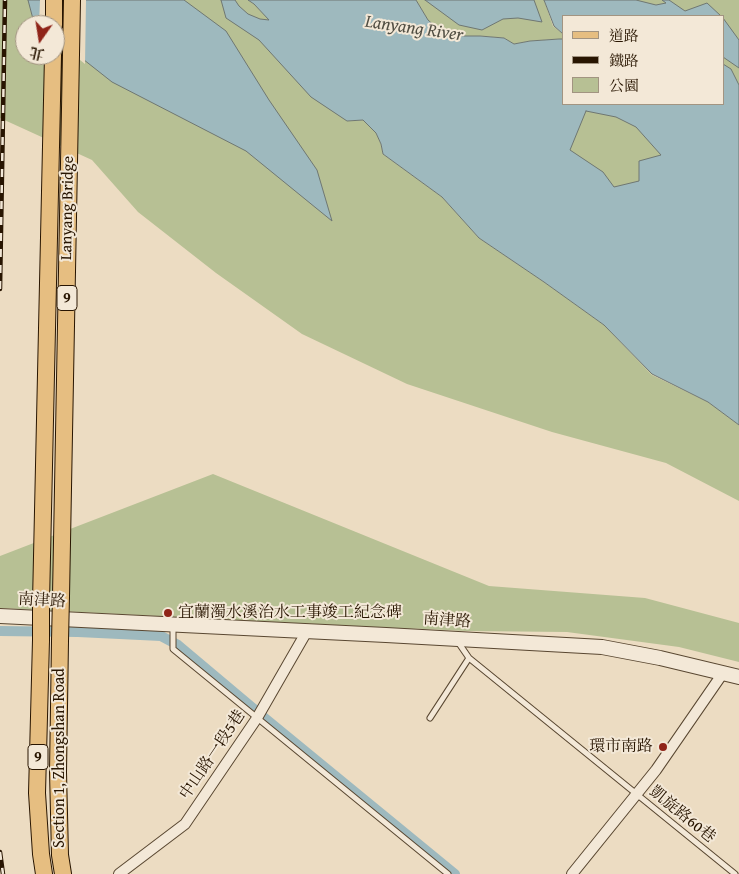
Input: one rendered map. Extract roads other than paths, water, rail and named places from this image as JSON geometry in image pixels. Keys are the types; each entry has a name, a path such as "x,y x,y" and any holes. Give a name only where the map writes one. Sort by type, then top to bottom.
{"main road":[{"path":"54,0 54,15"},
{"name":"Lanyang Bridge","path":"60,641 72,0"},
{"name":"Lanyang Bridge","path":"41,640 53,65"},
{"name":"Section 1, Zhongshan Road","path":"41,640 38,793 41,854 44,874"},
{"name":"Section 1, Zhongshan Road","path":"60,641 58,772 62,874"}],"street":[{"name":"南津路","path":"0,616 173,630 386,635 602,647 660,658 739,677"},
{"name":"中山路一段5巷","path":"119,874 184,824 260,713 307,632"},
{"path":"572,874 656,770 723,673"}],"lane":[{"path":"173,630 173,649 260,713 448,874"},
{"name":"凱旋路60巷","path":"456,639 469,658 735,874"},
{"path":"430,718 469,658"}],"water":[{"path":"28,0 184,0 226,31 269,100 317,170 332,221 246,151 112,82 65,45 65,15 32,15"},
{"name":"Lanyang River","path":"221,0 235,0 248,14 260,19 269,20 248,0 416,0 428,20 438,29 456,36 504,38 514,44 562,39 562,105 724,105 724,65 731,69 739,85 739,425 708,402 652,374 604,325 479,238 442,197 383,154 376,133 363,120 347,121 311,97 259,40 226,18","holes":["586,111 616,117 636,127 661,155 639,161 639,181 614,187 603,172 570,150"]},
{"path":"425,0 534,0 542,22 518,18 503,19 482,30 459,25"},
{"path":"544,0 636,0 656,5 666,3 662,0 669,0 685,11 707,3 720,15 562,15 562,33 554,26"},
{"path":"724,19 739,40 739,68 724,58"}],"waterway":[{"path":"0,631 161,636 178,645 455,874"}],"railway":[{"path":"0,289 5,0"},
{"path":"0,852 3,874"}],"place":[{"name":"宜蘭濁水溪治水工事竣工紀念碑","path":"168,613"},
{"name":"環市南路","path":"663,747"}]}
